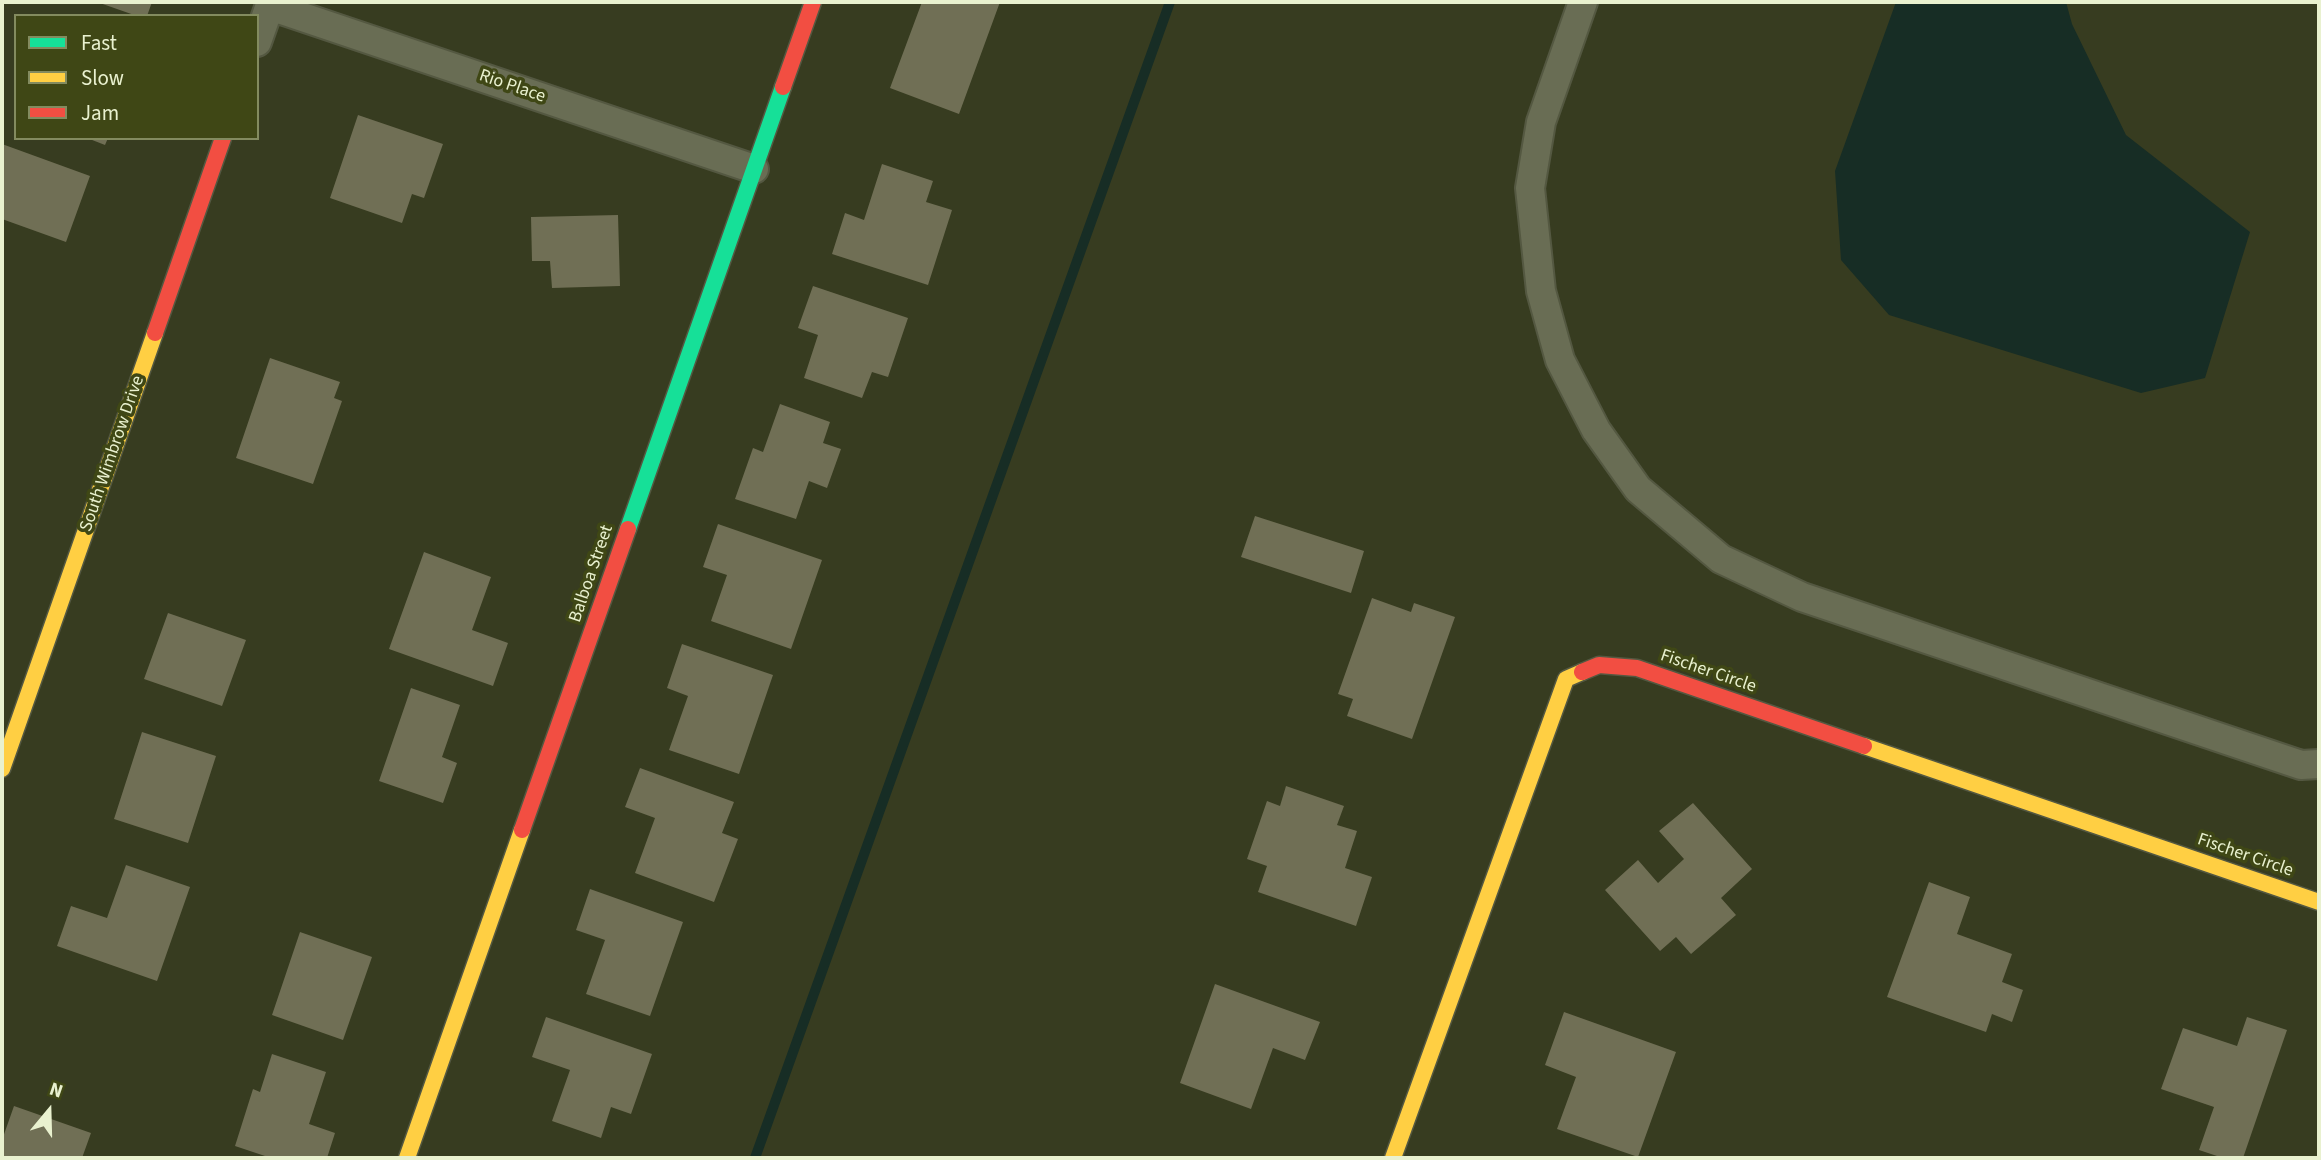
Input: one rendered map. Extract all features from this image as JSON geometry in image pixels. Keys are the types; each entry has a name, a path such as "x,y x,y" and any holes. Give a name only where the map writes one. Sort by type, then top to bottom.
{"street":[{"name":"Balboa Street","path":"407,1158 813,2"},
{"path":"1583,2 1541,122 1530,188 1541,291 1560,360 1596,430 1638,489 1721,559 1802,597 2301,765 2319,764"},
{"name":"Rio Place","path":"271,4 754,169"},
{"path":"259,37 271,4"},
{"name":"South Wimbrow Drive","path":"2,769 222,140"},
{"name":"Fischer Circle","path":"1392,1158 1566,679 1599,665 1637,668 2319,902"}],"shaded area":[{"path":"1896,2 2066,2 2072,24 2126,135 2250,232 2205,378 2141,393 1889,315 1841,260 1835,171"}],"building":[{"path":"97,2 152,2 148,14 131,14"},
{"path":"922,2 1000,2 959,114 890,88"},
{"path":"358,115 443,144 424,198 412,194 402,223 330,198"},
{"path":"92,140 107,140 105,145"},
{"path":"2,144 90,176 66,242 2,219"},
{"path":"882,164 933,181 926,202 952,210 928,285 832,254 845,213 864,220"},
{"path":"618,215 620,286 552,288 550,261 532,261 531,217"},
{"path":"813,286 908,318 888,377 872,372 862,398 804,378 818,335 798,328"},
{"path":"270,358 340,382 334,398 342,401 313,484 236,458"},
{"path":"780,404 830,422 823,443 841,449 827,488 809,481 796,519 735,499 753,448 763,452"},
{"path":"1255,516 1364,551 1351,593 1241,557"},
{"path":"718,524 822,560 791,649 711,621 727,575 703,567"},
{"path":"424,552 491,577 472,630 508,643 493,686 389,649"},
{"path":"1372,598 1411,612 1414,603 1455,617 1412,739 1347,716 1353,699 1338,694"},
{"path":"168,613 246,640 222,706 144,679"},
{"path":"682,644 773,675 739,774 669,750 688,696 667,688"},
{"path":"411,688 460,705 442,757 457,763 443,803 379,781"},
{"path":"142,732 216,756 188,843 114,819"},
{"path":"640,768 734,802 722,833 738,839 714,902 635,873 655,818 625,807"},
{"path":"1286,786 1344,806 1337,825 1357,831 1345,868 1372,877 1356,926 1258,892 1267,866 1247,859 1267,801 1280,806"},
{"path":"1693,803 1752,869 1721,898 1736,915 1691,954 1676,937 1660,951 1605,890 1638,860 1658,883 1684,859 1659,831"},
{"path":"126,865 190,887 157,981 57,946 71,906 107,918"},
{"path":"1929,882 1970,897 1957,934 2012,954 2002,982 2023,990 2012,1022 1992,1014 1986,1032 1887,997"},
{"path":"590,889 683,922 650,1016 586,994 605,940 576,930"},
{"path":"300,932 372,957 343,1040 272,1015"},
{"path":"1215,984 1320,1022 1305,1060 1273,1048 1251,1109 1180,1083"},
{"path":"1564,1012 1676,1052 1638,1157 1557,1129 1576,1077 1545,1065"},
{"path":"546,1017 652,1054 631,1114 611,1107 601,1138 552,1121 570,1070 532,1057"},
{"path":"2247,1017 2287,1030 2243,1158 2223,1158 2199,1150 2214,1107 2161,1089 2183,1028 2237,1046"},
{"path":"272,1054 326,1072 309,1124 335,1133 327,1158 271,1158 235,1146 253,1089 260,1092"},
{"path":"14,1106 91,1133 82,1158 2,1158 2,1140"}],"waterway":[{"path":"755,1158 1170,2"}],"traffic: fast":[{"path":"628,529 783,87"}],"traffic: slow":[{"path":"2,769 155,333"},
{"path":"1393,1158 1566,679 1582,672"},
{"path":"1864,746 2319,902"},
{"path":"407,1158 522,830"}],"traffic: jam":[{"path":"783,87 813,2"},
{"path":"155,333 222,140"},
{"path":"522,830 628,529"},
{"path":"1582,672 1599,665 1637,668 1864,746"}]}
